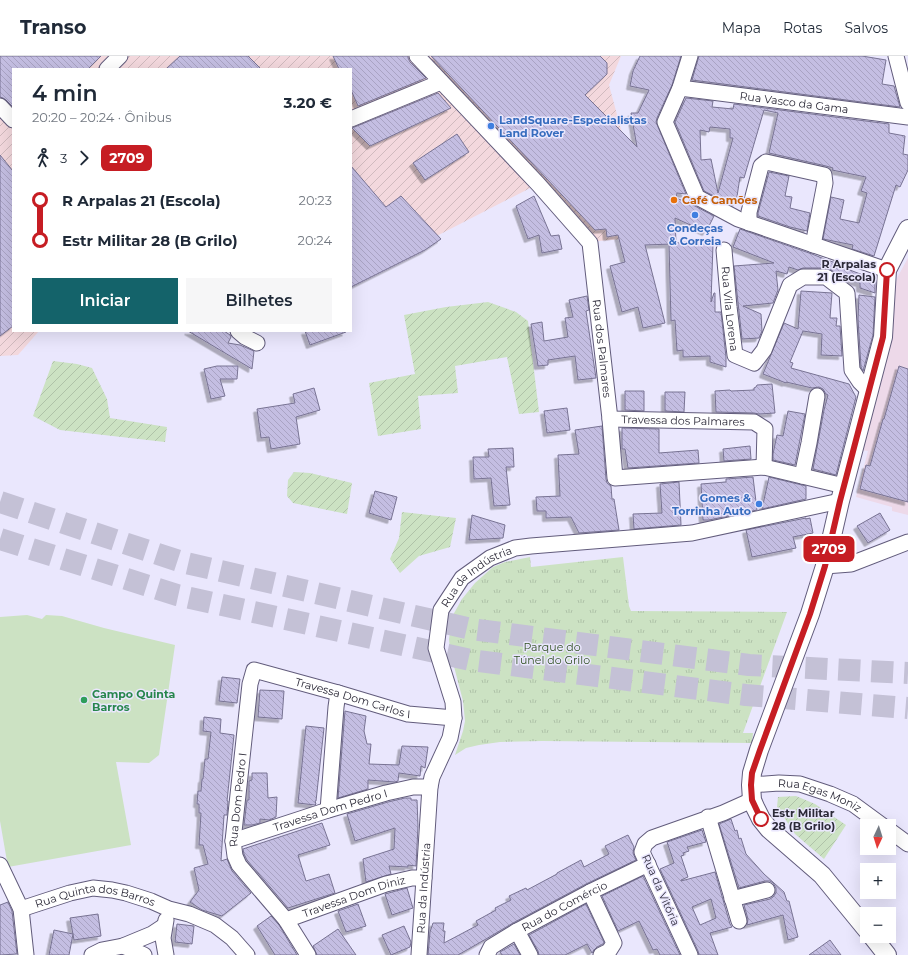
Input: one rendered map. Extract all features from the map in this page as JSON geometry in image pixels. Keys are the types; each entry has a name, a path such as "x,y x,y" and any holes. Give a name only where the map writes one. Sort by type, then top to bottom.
{"street":[{"path":"109,68 120,56"},
{"name":"Rua dos Palmares","path":"417,56 538,184 590,243 610,418 615,478 764,467 802,476 842,494"},
{"path":"690,56 680,88 666,122 697,197 738,219 887,270"},
{"path":"896,56 908,102"},
{"path":"352,119 441,82"},
{"name":"Rua Vasco da Gama","path":"680,88 908,117"},
{"path":"0,106 12,119"},
{"path":"750,223 749,212 761,166 766,162 824,175 825,182 813,245"},
{"path":"860,921 822,875 769,829 761,819 751,792 752,773 810,614 825,566 883,337 887,270 908,229"},
{"name":"Rua Vila Lorena","path":"724,250 729,307 736,355 754,363 764,350 790,285 803,277 826,277 846,293 852,370 860,382 869,390"},
{"path":"802,476 817,396"},
{"name":"Travessa dos Palmares","path":"610,418 754,422 765,429 764,467"},
{"name":"Rua da Indústria","path":"419,955 430,787 432,777 450,738 454,718 453,702 436,648 441,610 462,578 490,558 514,548 692,533 842,494"},
{"path":"825,566 851,564 908,542"},
{"name":"Travessa Dom Carlos I","path":"254,670 338,692 408,714 454,718"},
{"name":"Rua Dom Pedro I","path":"254,670 250,684 233,841 235,856 239,865 286,920 308,955"},
{"path":"328,810 338,692"},
{"name":"Rua Egas Moniz","path":"751,792 779,783 800,784 830,794 853,804 873,819"},
{"name":"Travessa Dom Pedro I","path":"233,841 328,810 392,792 413,787 430,787"},
{"name":"Rua da Vitória","path":"690,955 642,852 645,844 652,838 722,813 751,792"},
{"path":"708,817 739,922"},
{"path":"896,835 908,844"},
{"name":"Rua do Comércio","path":"487,955 491,947 517,932 590,892 648,864"},
{"path":"0,865 21,909 26,955"},
{"name":"Travessa Dom Diniz","path":"286,920 386,884 412,878 424,878"},
{"name":"Rua Quinta dos Barros","path":"21,909 70,893 93,888 126,892 169,909 189,914 215,925 232,938 247,955"},
{"path":"732,899 767,890"},
{"path":"590,892 614,943 609,951 601,955"},
{"path":"166,955 163,938 164,926 169,909"},
{"path":"92,955 102,950 123,946 152,934 164,926"},
{"path":"517,932 530,955"},
{"path":"878,943 887,955"},
{"path":"123,946 144,955"}],"shaded area":[{"path":"0,56 621,56 609,85 650,237 598,241 538,184 352,279 352,68 12,68 12,332 38,332 18,355 0,356"},
{"path":"908,258 908,515 892,511 892,507 856,497 868,451 861,450 890,346 894,293 897,278"}],"green space":[{"path":"488,302 516,312 528,321 539,412 519,414 507,357 455,366 458,393 418,396 421,429 378,436 369,383 415,374 404,315 446,307"},
{"path":"53,361 77,364 92,368 107,399 110,418 167,427 165,442 60,430 33,416"},
{"path":"294,472 310,473 352,483 347,514 293,503 287,496 288,480"},
{"path":"402,512 456,518 450,547 419,556 400,573 390,559 399,538"},
{"name":"Parque do Túnel do Grilo","path":"530,557 531,567 623,557 629,606 631,611 787,612 743,733 753,733 752,743 500,742 466,748 455,755 465,721 463,701 450,651 449,639 453,615 462,599 475,583 493,567 505,562"},
{"name":"Campo Quinta Barros","path":"27,615 42,619 46,615 62,616 175,645 159,755 149,763 116,762 131,845 8,867 0,821 0,617"},
{"path":"796,796 815,804 846,825 824,859 795,834 777,807 778,797"}],"building":[{"path":"0,56 101,56 89,68 12,68 12,106 0,97"},
{"path":"180,56 248,56 260,68 167,68"},
{"path":"333,56 408,56 410,62 426,78 358,106 352,92 352,68 339,68"},
{"path":"431,56 600,56 607,63 607,74 585,95 637,147 631,113 638,113 649,90 630,86 633,71 640,56 681,56 672,85 656,122 686,194 677,193 676,198 714,216 706,232 675,218 676,243 701,241 700,244 713,244 711,302 715,293 715,312 721,312 726,367 710,362 710,356 683,357 683,350 677,351 675,320 671,321 669,244 645,245 665,323 643,328 638,307 622,312 610,266 625,262 618,235 607,237 606,229 595,230"},
{"path":"699,56 862,56 886,60 882,84 894,86 900,107 692,80"},
{"path":"438,93 451,108 370,146 352,128"},
{"path":"686,98 713,101 712,107 733,109 734,104 889,124 889,133 905,136 903,154 908,155 908,170 900,187 896,185 874,256 852,249 853,245 823,239 831,197 844,200 840,219 859,223 867,193 861,191 866,177 832,170 833,168 826,166 769,153 778,113 764,110 744,178 740,177 736,203 722,200 704,191 675,122","holes":["710,127 730,129 730,138 733,138 718,193 711,159 701,160 700,130 709,132"]},
{"path":"457,134 469,152 425,180 413,163"},
{"path":"0,155 12,170 12,327 0,336"},
{"path":"352,167 386,207 401,196 441,239 425,250 352,286"},
{"path":"769,172 789,176 785,196 792,197 790,208 810,213 807,231 758,216"},
{"path":"534,196 551,236 559,235 562,249 542,253 539,235 528,239 516,206"},
{"path":"740,229 842,265 842,267 876,280 875,293 860,288 860,283 842,278 826,268 803,268 798,270 789,267 787,274 776,271 778,290 773,303 743,306 761,314 762,331 759,338 742,339 734,266 774,263 733,247"},
{"path":"801,291 832,293 830,318 837,318 836,326 840,326 842,356 821,355 822,334 803,331 790,362 793,363 791,368 849,384 856,397 836,475 813,469 828,395 819,387 812,388 786,383 763,374 784,323 798,329"},
{"path":"859,295 875,297 873,335 863,371 861,367 858,319"},
{"path":"587,296 589,310 586,311 596,378 578,380 575,356 548,360 548,365 538,366 531,324 542,322 544,341 568,337 565,318 573,317 569,300"},
{"path":"190,332 226,332 231,337 228,343 240,345 254,351 252,369"},
{"path":"305,332 346,332 310,345"},
{"path":"217,366 238,366 237,379 220,379 225,396 211,399 204,369"},
{"path":"899,366 908,369 908,502 860,489 866,465 870,466"},
{"path":"772,384 775,413 759,414 716,412 715,391 754,390 757,385"},
{"path":"314,388 320,410 296,417 300,444 271,449 269,437 261,438 257,409 295,403 293,394"},
{"path":"625,391 644,391 644,411 625,410"},
{"path":"665,392 685,392 684,412 665,411"},
{"path":"567,408 570,430 547,433 544,411"},
{"path":"788,411 805,414 795,465 773,460 777,435 783,436"},
{"path":"602,426 606,479 607,483 611,486 612,499 614,499 619,530 579,533 571,517 546,518 546,511 537,511 536,497 560,496 558,455 579,454 575,430"},
{"path":"622,428 659,429 659,453 698,450 699,463 628,468 625,449 622,449"},
{"path":"750,446 751,459 724,461 723,449"},
{"path":"513,448 514,467 506,467 510,505 494,506 491,478 474,479 473,457 489,457 488,449"},
{"path":"753,477 757,510 703,520 701,484 726,482 726,479"},
{"path":"769,477 806,486 806,499 762,509"},
{"path":"679,482 681,525 634,529 633,514 662,513 660,484"},
{"path":"375,491 397,497 391,520 369,513"},
{"path":"880,513 890,530 868,543 857,526"},
{"path":"472,515 505,525 503,538 469,540"},
{"path":"810,518 813,533 793,537 796,548 752,557 746,530"},
{"path":"222,677 240,679 237,703 219,701"},
{"path":"260,690 284,691 282,719 258,717"},
{"path":"345,711 366,716 364,731 367,744 371,744 369,764 399,765 402,746 428,747 425,768 421,766 420,776 399,773 398,781 395,782 368,780 368,789 338,798"},
{"path":"204,717 221,719 220,733 234,735 227,801 227,815 224,815 221,861 227,859 232,871 251,893 222,916 202,910 190,902 199,890 194,868 208,864 203,845 199,845 201,813 199,813 199,804 197,804 198,791 201,791 205,759 208,759 211,732 203,731"},
{"path":"306,726 324,728 315,805 298,803"},
{"path":"252,773 267,773 268,798 277,797 276,817 269,820 260,819 260,823 252,825 244,825 247,800 249,800 249,781 252,780"},
{"path":"405,798 417,800 418,826 416,866 389,866 391,874 366,882 363,859 394,849 395,828 355,841 347,814"},
{"path":"731,819 735,831 737,830 739,839 741,838 746,854 764,874 784,892 787,901 789,901 798,937 788,940 783,915 747,925 748,919 744,905 770,899 776,893 776,888 770,881 765,881 739,888 719,824"},
{"path":"322,823 330,845 298,855 306,881 329,874 335,893 288,908 247,860 243,849"},
{"path":"702,830 706,842 687,847 689,851 683,853 684,855 681,856 688,877 681,881 715,872 732,927 710,933 718,955 699,955 660,869 674,863 667,842","holes":["711,899 716,918 700,925 692,907"]},
{"path":"628,835 634,847 633,853 636,860 586,884 513,923 458,955 428,955 430,932 433,923 444,923 444,943 478,925 476,921 496,910 495,908 511,900 509,896 526,888 527,890 581,860 584,867 609,854 605,846"},
{"path":"643,876 680,955 660,955 657,949 653,950 639,921 618,931 602,896"},
{"path":"407,888 413,908 392,915 385,894"},
{"path":"8,902 12,911 17,954 0,955 0,905"},
{"path":"358,904 366,926 346,932 338,911"},
{"path":"586,904 604,942 603,944 597,947 592,953 587,944 565,955 539,955 529,935"},
{"path":"98,914 101,936 74,940 70,918"},
{"path":"271,916 279,925 297,955 275,955 257,926"},
{"path":"177,924 194,926 192,944 175,942"},
{"path":"404,926 411,942 410,947 391,955 382,935"},
{"path":"338,929 356,955 317,955 313,946"},
{"path":"54,930 73,934 69,955 49,955"},
{"path":"830,940 841,955 809,955"},
{"path":"514,944 520,955 502,955 500,952"}],"tunnel":[{"path":"0,502 182,562 471,629 749,665 908,673"},
{"path":"0,539 177,595 471,660 746,695 908,708"}],"bus line":[{"name":"2709","path":"761,819 752,800 752,773 810,614 825,566 831,536 883,337 887,270"}],"place":[{"name":"LandSquare-Especialistas Land Rover","path":"491,126"},
{"name":"Café Camões","path":"674,200"},
{"name":"Condeças & Correia","path":"695,215"},
{"name":"R Arpalas 21 (Escola)","path":"887,270"},
{"name":"Gomes & Torrinha Auto","path":"759,504"},
{"name":"Campo Quinta Barros","path":"84,700"},
{"name":"Estr Militar 28 (B Grilo)","path":"761,819"}]}
